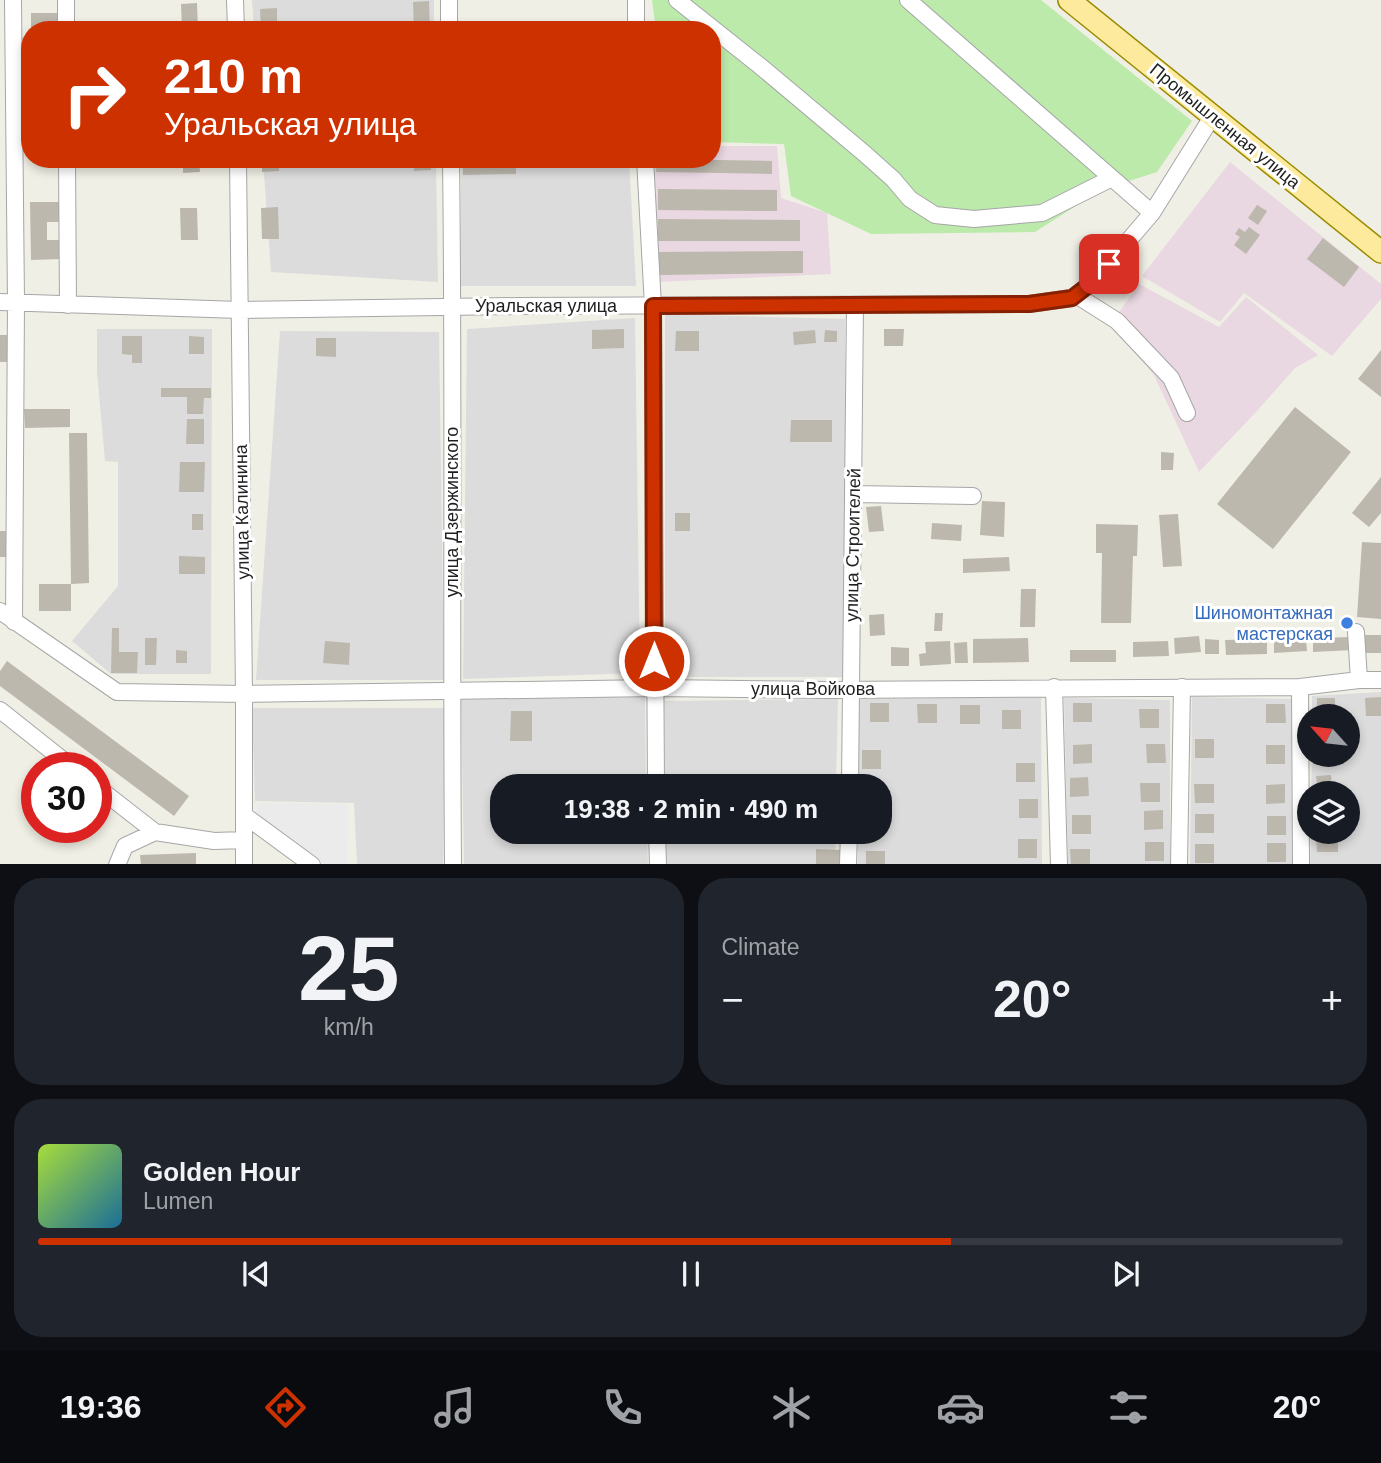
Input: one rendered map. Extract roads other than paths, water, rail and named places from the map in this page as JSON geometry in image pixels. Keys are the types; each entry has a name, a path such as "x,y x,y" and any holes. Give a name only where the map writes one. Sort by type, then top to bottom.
{"main road":[{"name":"Промышленная улица","path":"1069,0 1381,252"}],"street":[{"path":"13,0 8,302 14,622"},
{"path":"66,0 66,21"},
{"path":"235,0 236,21"},
{"path":"449,0 449,21"},
{"path":"636,0 636,21"},
{"path":"677,0 703,21"},
{"path":"908,0 1152,214"},
{"path":"721,35 865,154 893,179 910,199 934,215 974,219 1042,214 1112,178"},
{"name":"Уральская улица","path":"8,302 240,310 1029,304 1072,298 1094,281 1152,214 1212,117"},
{"path":"67,168 68,305"},
{"name":"улица Калинина","path":"238,168 244,864"},
{"name":"улица Дзержинского","path":"451,168 453,864"},
{"path":"645,168 653,306 656,774"},
{"path":"1076,295 1117,320 1171,378 1187,413"},
{"name":"улица Строителей","path":"850,774 855,305"},
{"path":"854,494 973,496"},
{"name":"улица Войкова","path":"0,611 117,692 244,694 654,688 1300,687 1381,680"},
{"path":"1356,632 1359,680"},
{"path":"1054,687 1059,864"},
{"path":"1180,864 1182,687"},
{"path":"1300,687 1301,864"},
{"path":"0,710 54,752"},
{"path":"112,798 155,832 214,841 244,840"},
{"path":"244,815 312,864"},
{"path":"117,864 125,846 155,832"},
{"path":"657,844 658,864"},
{"path":"848,864 849,844"}],"place":[{"name":"Шиномонтажная мастерская","path":"1347,623"}]}
